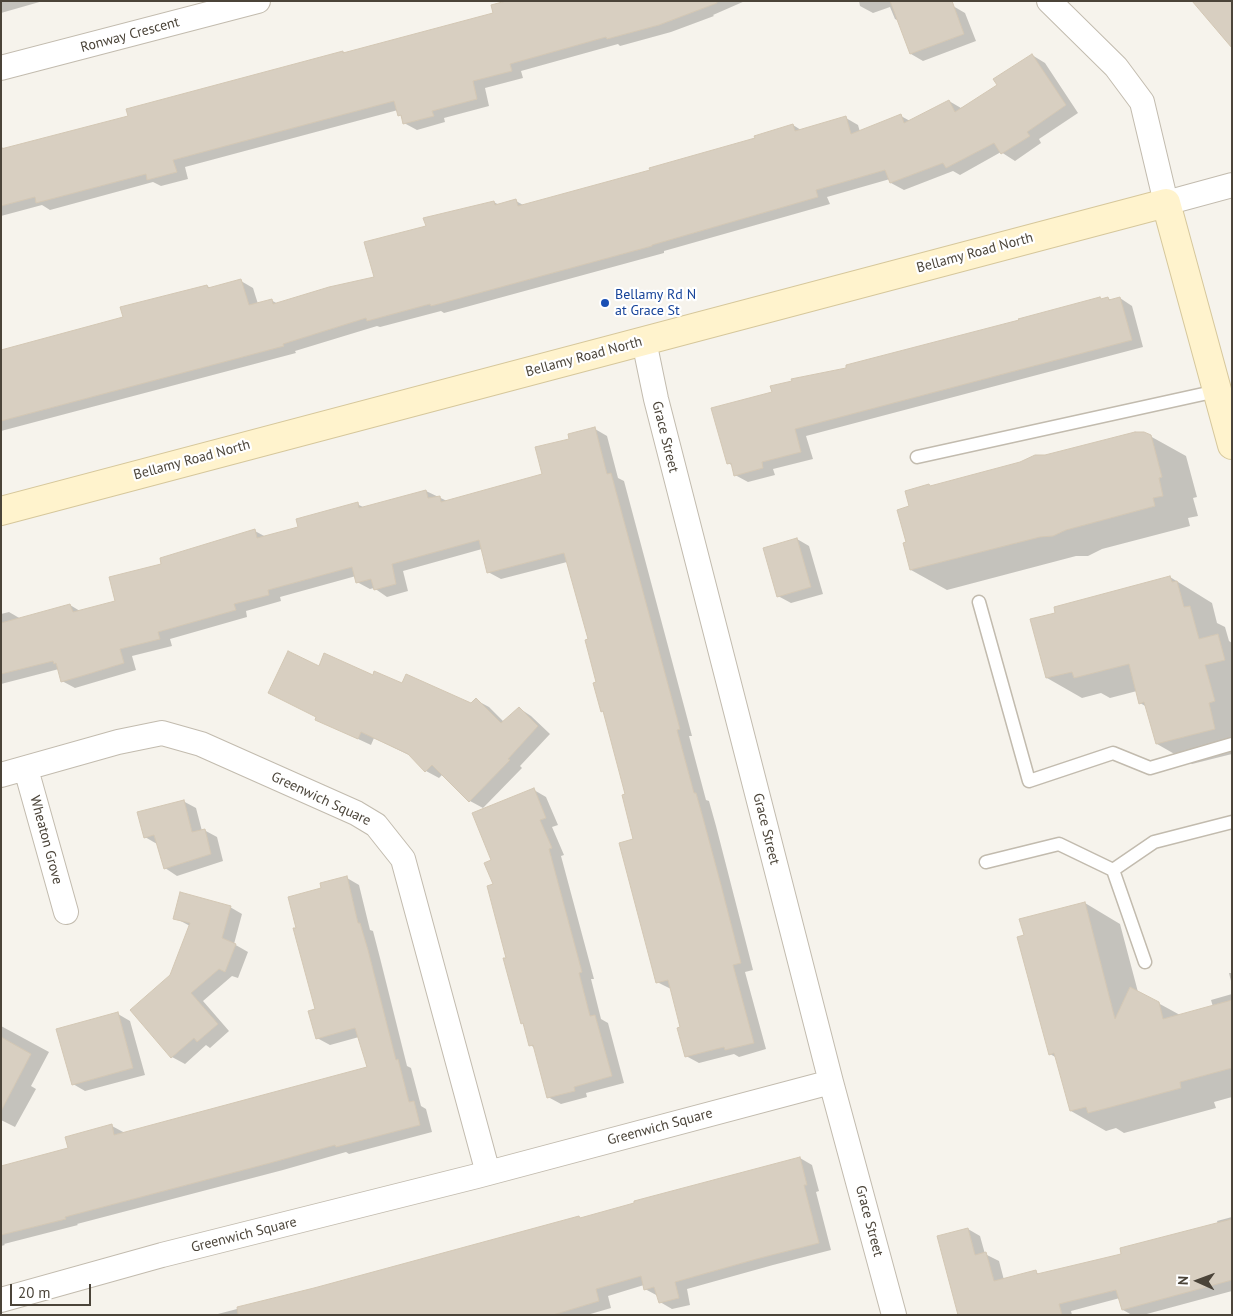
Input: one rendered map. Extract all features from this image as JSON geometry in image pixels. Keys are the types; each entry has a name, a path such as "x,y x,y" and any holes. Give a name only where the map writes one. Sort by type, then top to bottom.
{"street":[{"name":"Ronway Crescent","path":"1,68 258,1"},
{"path":"1049,1 1116,67 1142,102 1166,203 1232,445"},
{"name":"Bellamy Road North","path":"1,511 1232,185"},
{"name":"Grace Street","path":"644,341 656,399 831,1082 894,1315"},
{"name":"Greenwich Square","path":"1,775 118,742 162,733 201,744 356,813 376,826 403,859 488,1173"},
{"name":"Wheaton Grove","path":"26,769 66,912"},
{"name":"Greenwich Square","path":"1,1300 162,1255 488,1173 831,1082"}],"lane":[{"path":"918,457 1217,391"},
{"path":"979,602 1029,781 1114,753 1150,768 1232,744"},
{"path":"1113,870 1154,842 1232,822"},
{"path":"986,862 1060,844 1113,870 1145,962"}],"building":[{"path":"506,1 717,1 717,3 659,25 607,39 606,37 510,64 512,71 473,81 477,99 432,111 434,116 403,124 401,115 398,116 394,101 173,160 177,172 147,180 146,174 36,203 35,197 1,206 1,149 128,116 126,109 493,13 491,5"},
{"path":"890,1 952,1 964,34 910,54"},
{"path":"1192,1 1232,1 1232,48"},
{"path":"1032,54 1066,105 1027,132 1030,136 1001,154 994,143 946,168 943,163 890,183 885,170 816,190 818,197 652,246 431,306 430,304 367,321 366,318 283,344 284,346 1,421 1,350 123,317 120,307 207,285 208,288 241,279 249,305 272,299 273,304 329,287 374,277 364,242 426,226 423,218 494,201 495,205 516,199 518,206 650,170 649,168 755,138 754,136 793,124 795,131 846,116 851,134 901,114 904,123 949,100 955,112 997,85 993,79"},
{"path":"1100,297 1101,299 1108,297 1109,300 1120,297 1132,340 795,429 801,452 762,462 763,468 734,476 731,463 727,464 711,408 772,392 770,386 792,381 791,379 846,368 846,365"},
{"path":"595,427 607,474 611,473 680,729 677,730 721,885 741,963 733,965 754,1043 725,1050 724,1047 685,1057 677,1028 680,1027 668,980 656,983 619,843 633,839 622,795 625,794 603,711 601,712 593,683 596,682 585,640 588,639 564,553 487,573 479,540 392,564 396,584 374,590 371,579 356,583 352,567 268,590 269,595 234,604 236,610 158,632 160,639 120,649 124,663 85,675 61,682 56,663 54,664 53,661 1,674 1,623 70,604 73,612 115,601 109,577 161,564 160,558 255,529 257,538 298,527 296,519 358,502 359,508 426,490 428,498 440,496 441,502 542,474 535,447 569,439 568,434"},
{"path":"1135,432 1144,432 1151,435 1162,477 1159,478 1163,496 1153,498 1155,506 1066,530 1053,536 1040,537 910,570 903,543 906,542 897,510 909,506 905,491 1020,462 1035,455 1045,455"},
{"path":"797,538 811,587 777,597 763,548"},
{"path":"1170,576 1172,582 1177,581 1184,607 1190,606 1199,639 1218,634 1225,660 1205,665 1215,701 1209,703 1215,729 1156,744 1144,702 1139,704 1129,664 1074,678 1072,672 1046,678 1030,619 1055,613 1054,607"},
{"path":"288,651 319,666 324,653 373,675 374,671 402,683 406,674 471,703 476,698 501,723 519,707 538,726 508,759 510,760 469,802 432,765 425,772 408,754 361,732 358,739 315,720 316,717 268,693"},
{"path":"534,788 546,818 540,820 552,848 549,849 582,972 579,973 590,1016 595,1015 612,1076 574,1087 575,1091 547,1098 533,1045 529,1046 523,1023 521,1024 503,958 506,958 487,886 493,884 484,863 491,860 472,813"},
{"path":"184,800 192,832 205,829 211,854 164,869 154,835 144,838 137,812"},
{"path":"347,876 396,1060 398,1059 409,1102 414,1101 420,1125 336,1147 335,1145 1,1235 1,1166 68,1148 65,1137 112,1124 114,1135 367,1067 355,1028 316,1039 308,1011 315,1009 293,928 296,928 288,897 321,888 320,883"},
{"path":"180,892 231,906 222,938 236,944 225,972 219,969 191,993 218,1024 197,1042 194,1038 171,1058 130,1010 170,975 190,923 173,919"},
{"path":"1085,902 1115,1019 1130,987 1159,1002 1163,1019 1232,1000 1232,1068 1180,1082 1181,1088 1111,1107 1088,1113 1086,1107 1070,1111 1054,1053 1049,1055 1017,937 1024,935 1019,919"},
{"path":"118,1012 133,1068 72,1085 56,1029"},
{"path":"1,1037 31,1054 1,1111"},
{"path":"800,1157 807,1185 804,1185 819,1243 675,1282 679,1298 659,1303 654,1287 644,1290 641,1276 596,1289 599,1301 553,1315 238,1315 237,1307 579,1216 580,1218 634,1203 634,1201"},
{"path":"1232,1219 1232,1280 1122,1310 1116,1290 1059,1304 1062,1315 958,1315 937,1236 968,1228 975,1255 986,1252 994,1281 1036,1270 1037,1274 1121,1254 1120,1248"}],"place":[{"name":"Bellamy Rd N at Grace St","path":"605,303"}]}
